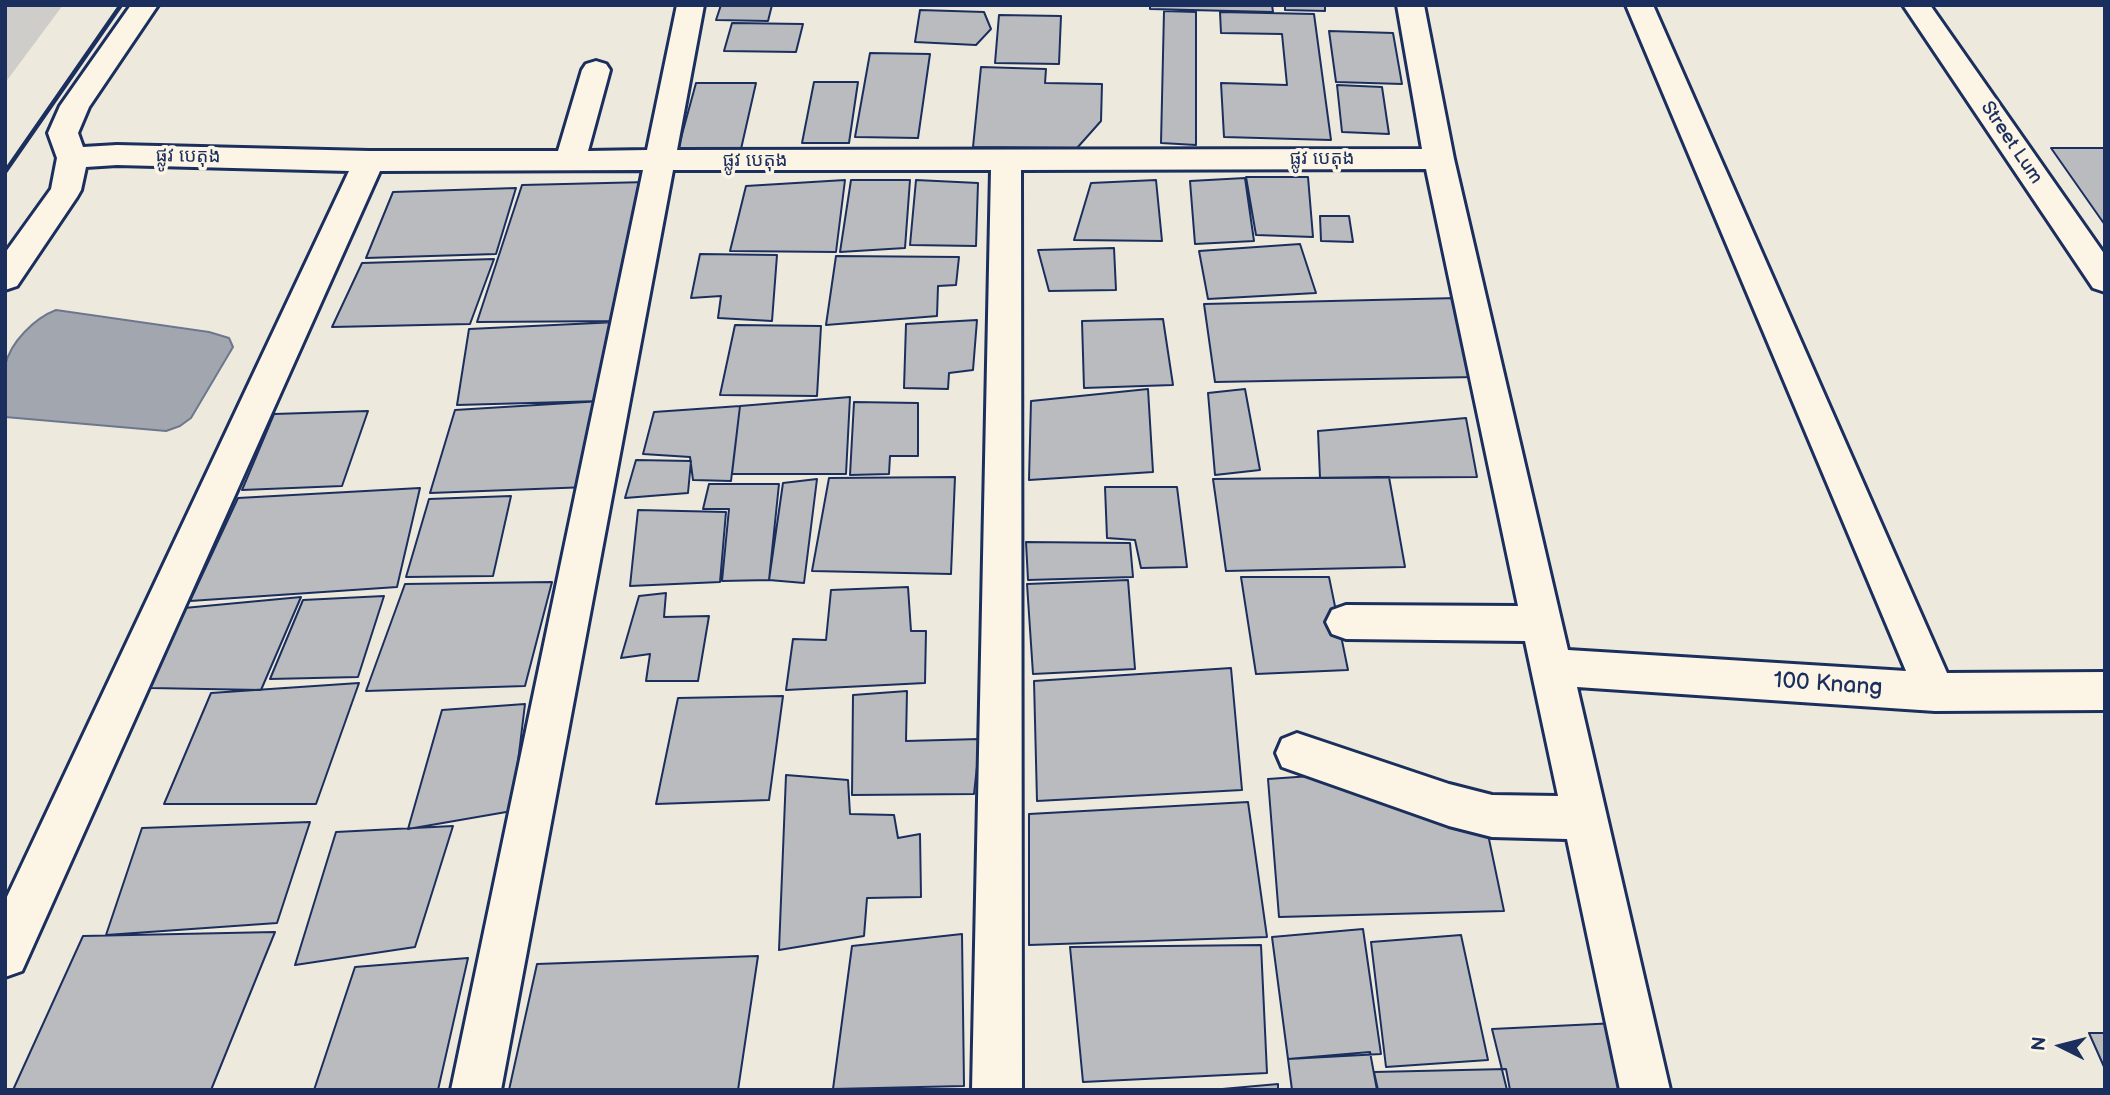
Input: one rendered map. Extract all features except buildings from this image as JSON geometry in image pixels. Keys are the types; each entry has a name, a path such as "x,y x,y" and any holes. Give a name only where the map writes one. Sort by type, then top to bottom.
{"street":[{"path":"5,278 66,190 72,159 63,133 75,106 145,5"},
{"path":"476,1090 691,5"},
{"path":"1410,5 1439,159 1645,1090"},
{"path":"1639,5 1935,692"},
{"name":"Street Lum","path":"1916,5 2105,280"},
{"path":"570,161 596,70"},
{"name":"ផ្លូវ បេតុង","path":"72,159 117,155 369,161 1439,159"},
{"path":"997,1090 1006,160"},
{"path":"5,954 369,161"},
{"path":"1346,622 1542,624"},
{"name":"100 Knang","path":"1551,667 1935,692 2105,691"},
{"path":"1297,753 1492,816 1585,818"}],"shaded area":[{"path":"5,5 63,5 5,83"},
{"path":"56,310 209,332 229,338 233,347 191,418 166,431 5,417 5,366 12,348 24,332"}],"railway":[{"path":"5,172 121,5"}]}
